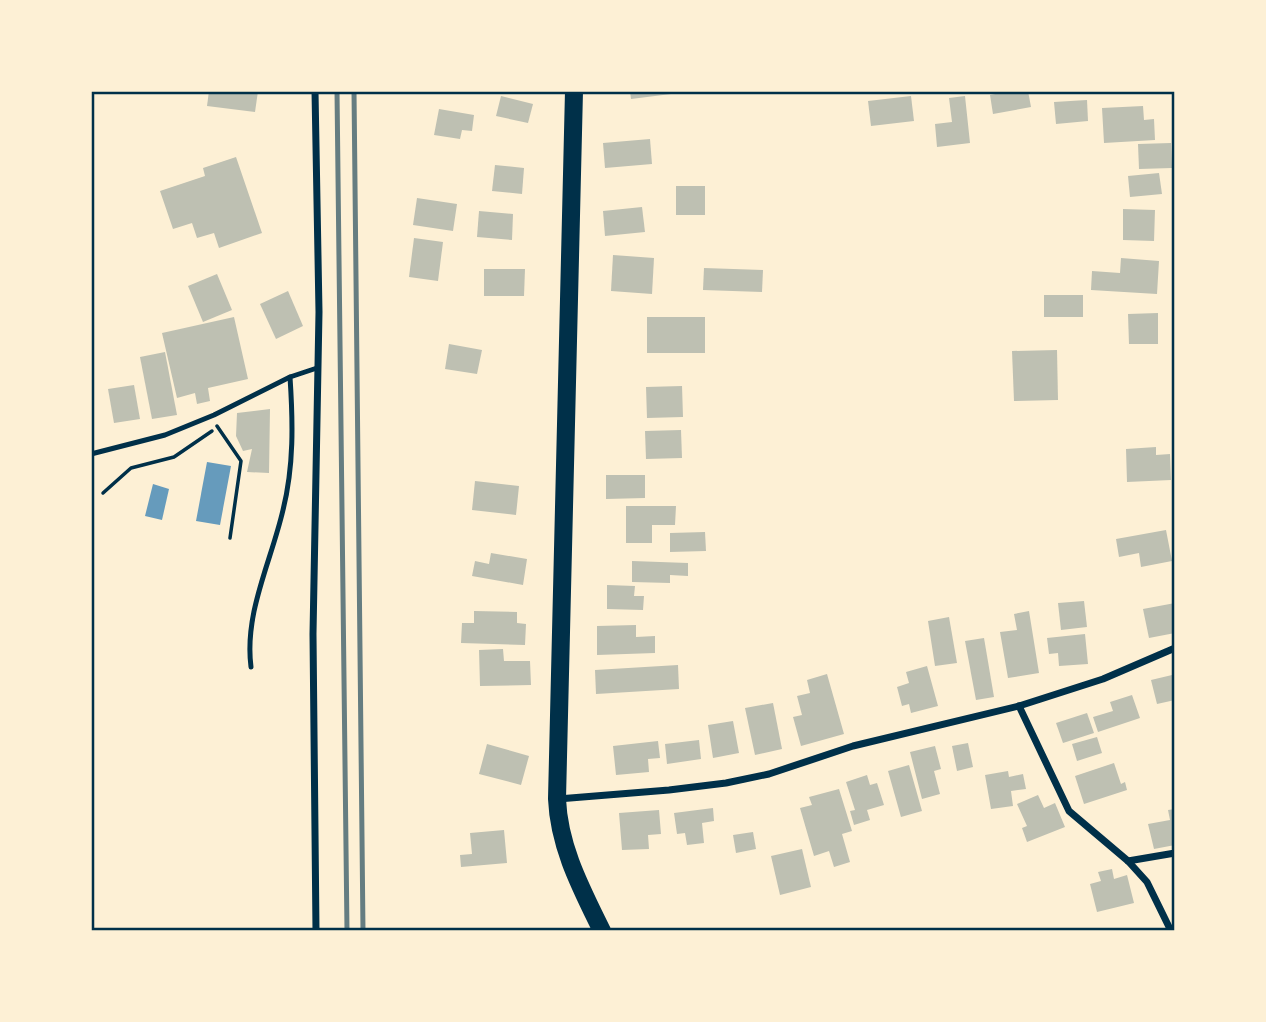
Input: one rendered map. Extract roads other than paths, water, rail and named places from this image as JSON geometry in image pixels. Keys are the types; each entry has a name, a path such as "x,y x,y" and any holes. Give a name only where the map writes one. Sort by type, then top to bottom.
{"main road":[{"path":"574,91 557,799 558,824 567,857 602,931"}],"street":[{"path":"315,91 319,312 313,634 316,931"},
{"path":"557,799 726,783 769,774 853,746 1019,706 1103,679 1175,648"},
{"path":"1019,706 1069,811 1128,861 1147,882 1171,931"},
{"path":"1128,861 1175,853"}],"lane":[{"path":"91,454 165,435 214,415 290,377 317,368"},
{"path":"251,667 248,643 252,617 283,511 292,465 290,377"}],"water":[{"path":"207,462 231,466 220,525 196,521"},
{"path":"153,484 169,489 162,520 145,516"}],"railway":[{"path":"337,91 347,931"},
{"path":"354,91 363,931"}]}
